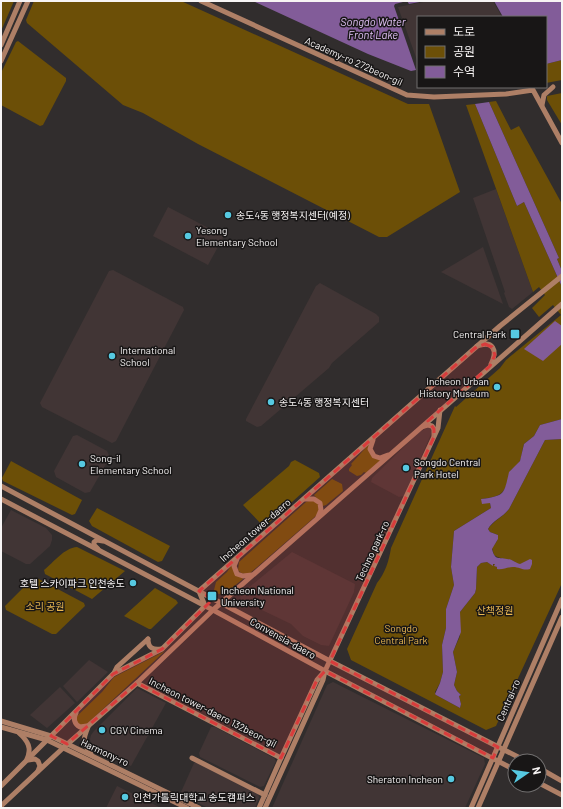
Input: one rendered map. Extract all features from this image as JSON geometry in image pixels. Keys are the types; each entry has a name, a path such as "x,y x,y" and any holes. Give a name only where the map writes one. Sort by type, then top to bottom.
{"main road":[{"path":"1,45 20,1"},
{"path":"1,61 28,1"},
{"name":"Academy-ro 272beon-gil","path":"201,1 407,95 434,97 506,94 533,90 542,106"},
{"path":"553,87 544,95 542,106 562,143"},
{"name":"Incheon tower-daero","path":"199,591 474,348 562,276"},
{"path":"1,806 65,746 137,683 213,610 562,304"},
{"path":"474,348 485,344 493,348 495,354 490,366"},
{"name":"Techno park-ro","path":"265,808 323,680 325,671 440,425 440,410"},
{"path":"418,430 426,426 432,426 434,429 434,437"},
{"path":"375,436 370,447 372,455 380,458 390,454"},
{"name":"Convensia-daero","path":"1,486 330,661 498,747"},
{"path":"302,500 314,498 320,503 322,510 317,520"},
{"name":"Convensia-daero","path":"1,499 507,766"},
{"path":"101,552 94,545 94,542 99,540 106,542"},
{"path":"240,555 235,564 236,572 243,576 255,574"},
{"path":"113,674 162,648 205,606 199,591"},
{"name":"Central-ro","path":"471,808 562,599"},
{"name":"Central-ro","path":"478,808 560,625 562,617"},
{"path":"552,620 560,625"},
{"path":"1,786 113,674 117,667 146,644 154,649 162,648"},
{"name":"Techno park-ro","path":"259,808 317,680 325,671"},
{"name":"Incheon tower-daero 132beon-gil","path":"137,683 281,758"},
{"path":"80,707 75,717 76,724 83,727 90,724"},
{"name":"Harmony-ro","path":"1,721 49,738 187,808"},
{"path":"90,724 84,738 84,742 87,749 93,756"},
{"name":"Harmony-ro","path":"1,727 17,732 49,738"},
{"path":"17,732 28,744 29,754 26,761"},
{"name":"Harmony-ro","path":"65,746 93,756 199,808"},
{"path":"498,747 511,753"},
{"path":"192,758 265,795"},
{"path":"26,761 34,759 38,761 40,766 37,772"},
{"path":"547,773 562,781"},
{"path":"547,788 562,795"}],"highlighted area":[{"path":"485,344 492,347 495,355 490,366 428,421 434,429 434,437 330,661 498,747 493,758 325,671 317,680 281,758 137,683 67,744 51,736 113,674 162,649 213,599 199,591 442,376 475,348"}],"shaded area":[{"path":"428,1 493,1 501,16 417,16 417,60 398,7"},
{"path":"496,189 533,292 512,309 509,307 504,293 505,292 473,198"},
{"name":"Yesong Elementary School","path":"168,207 224,236 208,265 153,236"},
{"path":"483,247 503,304 441,272"},
{"name":"International School","path":"113,270 183,307 184,310 116,441 112,443 42,407 40,403 109,271"},
{"path":"320,283 376,314 379,317 379,322 332,363 329,368 261,426 257,427 246,421 246,419 316,286"},
{"path":"428,427 432,429 432,432 404,496 399,497 371,482 372,478 419,432"},
{"name":"Song-il Elementary School","path":"77,435 107,451 110,457 90,492 85,493 56,477 54,471 73,436"},
{"path":"11,510 46,528 52,535 50,546 30,564 26,564 1,551 1,528"},
{"path":"292,552 355,584 354,592 329,646 321,645 303,636 291,624 241,600 240,597 242,593"},
{"path":"89,660 108,672 77,702 63,686"},
{"path":"333,682 484,758 485,764 465,808 272,808 327,685"},
{"path":"60,687 75,703 47,728 30,715"},
{"path":"137,688 166,703 131,766 96,748 91,744 90,739 94,731"},
{"path":"211,727 215,727 274,758 276,761 264,786 260,787 200,757 199,753"},
{"path":"194,763 197,763 258,793 259,797 255,808 208,808 182,795 181,792"},
{"name":"인천가톨릭대학교 송도캠퍼스","path":"117,786 161,808 106,808"}],"green space":[{"path":"1,1 14,1 1,31"},
{"path":"34,1 181,1 408,104 429,104 460,192 387,237 379,237 198,144 143,113 123,105 27,23 26,20"},
{"path":"18,41 66,78 66,81 43,125 40,126 1,105 1,73 16,42"},
{"path":"562,60 562,80 547,83 547,64"},
{"path":"562,93 562,125 547,100 547,96"},
{"path":"496,101 511,130 519,126 562,204 562,271 557,259 559,258 489,102"},
{"path":"475,104 517,206 524,202 562,287 562,419 540,425 534,436 524,444 520,461 511,470 503,491 497,496 481,499 490,503 491,508 454,531 451,567 454,585 446,609 446,628 442,645 443,672 440,683 435,692 436,695 460,708 461,704 459,696 461,695 454,685 457,672 453,652 460,636 460,612 475,593 477,567 481,563 487,562 492,565 495,564 497,569 514,566 515,562 499,558 494,555 492,548 497,541 498,535 490,532 488,529 509,509 545,440 562,439 562,583 496,726 486,730 351,660 347,649 388,562 391,548 455,406 456,407 500,368 506,360 561,315 553,305 539,317 532,308 545,295 539,287 533,292 466,105"},
{"path":"370,443 369,451 372,456 383,458 366,473 364,472 357,476 349,471 349,469 352,465 351,464"},
{"path":"295,460 319,473 320,477 264,527 243,505"},
{"path":"11,461 82,500 75,514 72,515 3,481 2,478"},
{"path":"332,479 342,484 343,491 323,506 314,495"},
{"path":"312,500 317,502 320,509 317,515 249,574 243,574 238,570 239,562 306,502"},
{"path":"97,508 170,546 162,561 158,562 92,526 89,521"},
{"path":"77,547 125,571 92,599 45,574 44,570 59,556 72,548"},
{"path":"231,566 233,566 243,579 223,595 216,593 214,590 216,582"},
{"name":"소리 공원","path":"37,578 84,603 85,606 56,634 52,634 6,610 5,606 32,579"},
{"path":"155,588 176,600 178,603 151,629 124,616"},
{"path":"165,651 87,724 82,726 77,724 76,717 102,692 114,677"}],"water":[{"name":"Songdo Water Front Lake","path":"253,1 407,1 395,4 394,6 416,70 411,71 368,54"},
{"path":"407,1 425,1 409,4"},
{"path":"494,1 562,1 562,60 547,64 547,16 502,16"},
{"path":"489,102 559,258 557,259 562,271 562,287 524,202 517,206 475,104"},
{"path":"555,321 562,326 562,344 543,361 524,349"},
{"path":"562,419 562,439 545,440 509,509 488,529 490,532 498,535 498,539 492,549 496,557 520,564 530,559 532,560 532,564 530,569 513,567 497,569 497,567 494,566 495,564 493,564 493,566 487,562 481,563 477,567 475,593 460,612 461,632 453,652 457,672 454,685 461,695 459,696 461,704 460,708 435,694 443,672 442,645 446,628 446,609 454,585 451,567 454,531 491,508 490,503 482,504 481,499 495,497 502,493 506,485 509,472 520,461 524,444 534,436 540,425"}],"place":[{"name":"송도4동 행정복지센터(예정)","path":"228,215"},
{"name":"Yesong Elementary School","path":"188,236"},
{"name":"Central Park","path":"515,334"},
{"name":"International School","path":"112,356"},
{"name":"Incheon Urban History Museum","path":"497,387"},
{"name":"송도4동 행정복지센터","path":"271,402"},
{"name":"Song-il Elementary School","path":"82,464"},
{"name":"Songdo Central Park Hotel","path":"406,468"},
{"name":"호텔 스카이파크 인천송도","path":"133,583"},
{"name":"Incheon National University","path":"212,596"},
{"name":"CGV Cinema","path":"102,730"},
{"name":"Sheraton Incheon","path":"451,779"},
{"name":"인천가톨릭대학교 송도캠퍼스","path":"125,797"}],"park label":[{"name":"산책정원","path":"495,610"},
{"name":"Songdo Central Park","path":"401,634"}]}
